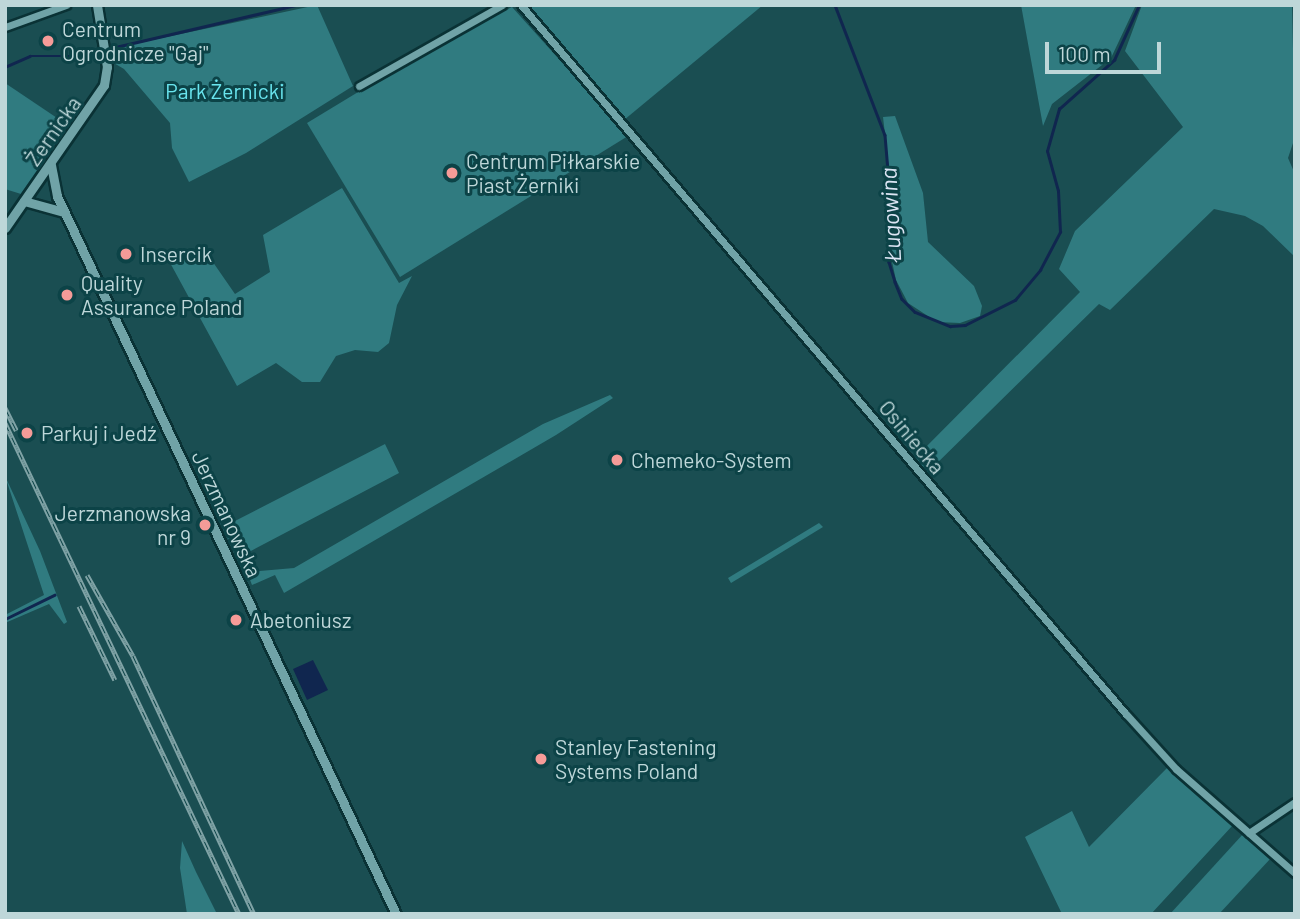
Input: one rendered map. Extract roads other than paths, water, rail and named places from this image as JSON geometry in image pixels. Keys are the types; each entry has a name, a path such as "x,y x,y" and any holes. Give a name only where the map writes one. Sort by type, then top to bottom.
{"street":[{"path":"5,27 66,5"},
{"name":"Żernicka","path":"5,228 104,85 105,55 97,5"},
{"path":"359,86 502,5"},
{"name":"Osiniecka","path":"521,5 1126,714 1176,769 1295,873"},
{"name":"Jerzmanowska","path":"51,165 52,182 65,213 396,914"},
{"path":"24,201 65,213"},
{"path":"1250,833 1295,802"}],"waterway":[{"name":"Ługowina","path":"5,67 30,56 77,56 296,5"},
{"name":"Ługowina","path":"835,5 885,135 892,219 889,262 895,282 902,299 915,312 950,326 965,325 1015,300 1040,270 1060,232 1058,191 1047,151 1059,109 1114,60 1139,5"},
{"path":"1295,507 1295,599"},
{"path":"5,619 54,595"}],"railway":[{"path":"5,408 16,430"},
{"path":"5,423 239,914"},
{"path":"87,575 133,656 254,914"},
{"path":"79,606 115,680"}],"place":[{"name":"Centrum Ogrodnicze \"Gaj\"","path":"48,41"},
{"name":"Centrum Piłkarskie Piast Żerniki","path":"452,173"},
{"name":"Insercik","path":"126,254"},
{"name":"Quality Assurance Poland","path":"67,295"},
{"name":"Parkuj i Jedź","path":"27,433"},
{"name":"Chemeko-System","path":"617,460"},
{"name":"Jerzmanowska nr 9","path":"205,525"},
{"name":"Abetoniusz","path":"236,620"},
{"name":"Stanley Fastening Systems Poland","path":"541,759"}],"park label":[{"name":"Park Żernicki","path":"225,91"}]}
